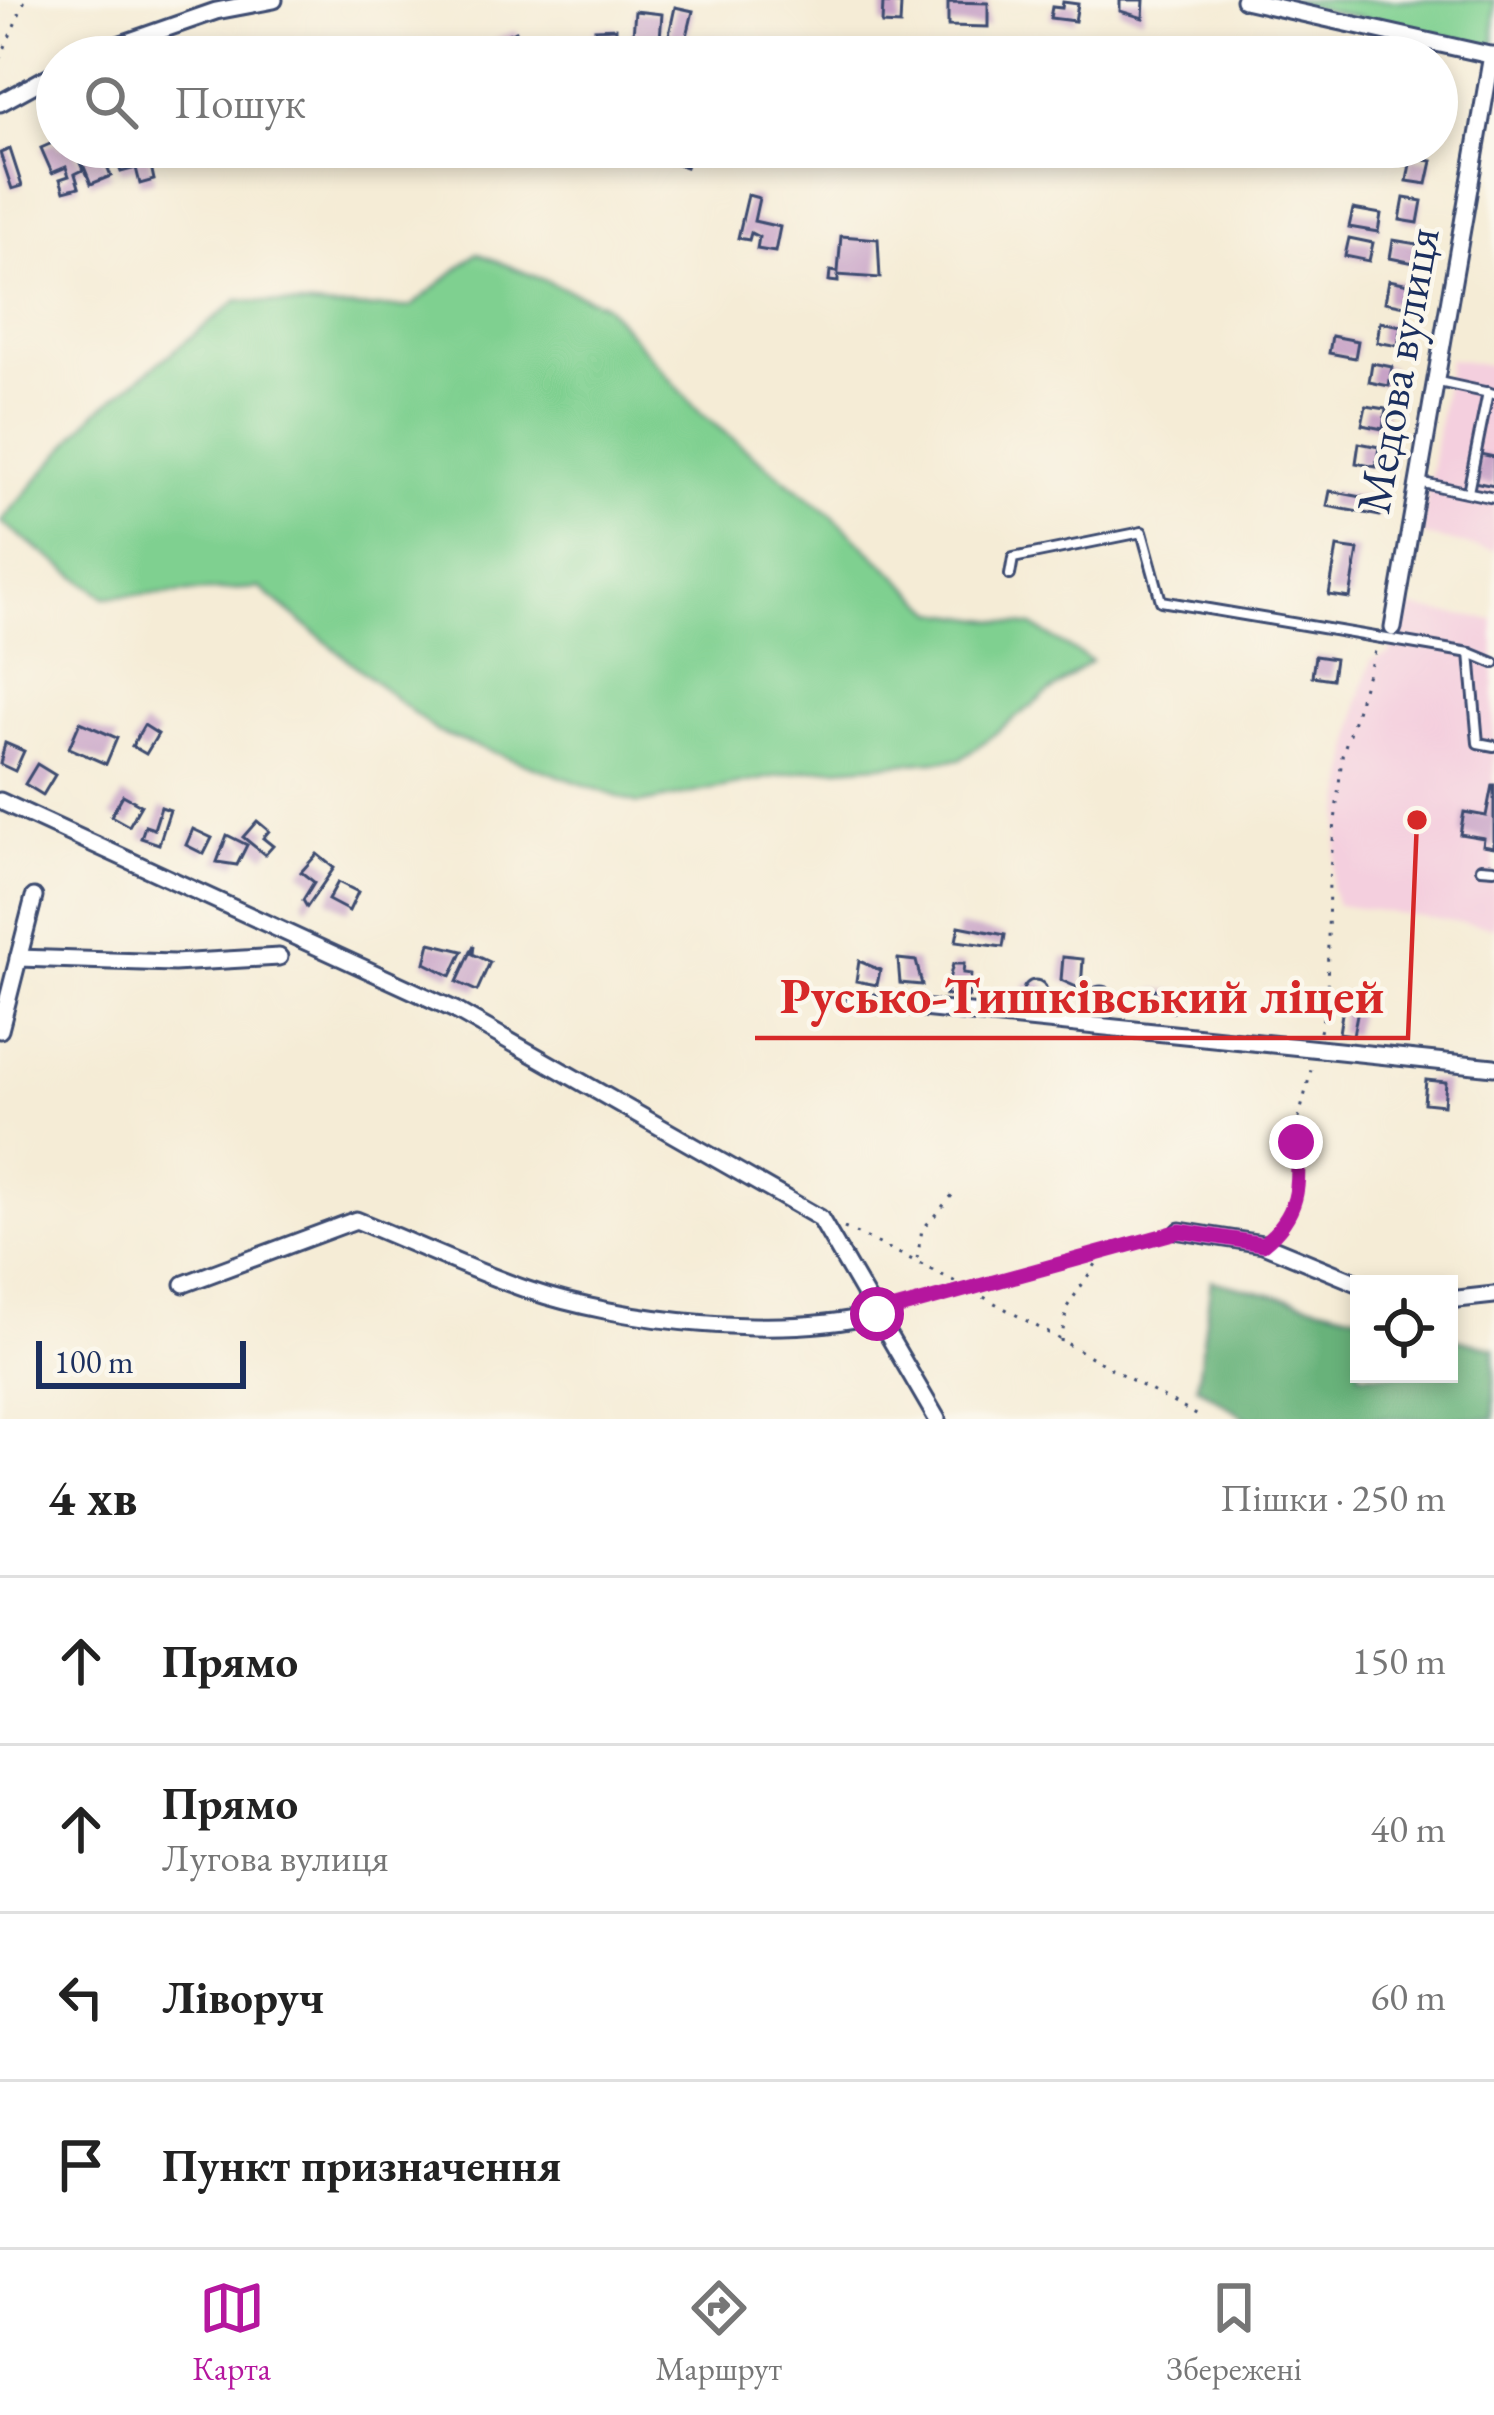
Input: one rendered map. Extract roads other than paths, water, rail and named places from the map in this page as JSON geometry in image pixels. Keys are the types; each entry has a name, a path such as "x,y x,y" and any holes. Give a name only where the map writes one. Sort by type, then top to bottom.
{"street":[{"path":"144,36 216,11 274,0"},
{"path":"1244,0 1404,36"},
{"path":"1458,48 1493,56"},
{"name":"Медова вулиця","path":"1388,634 1493,56"},
{"path":"0,103 36,83"},
{"path":"0,801 454,1010 820,1218 937,1419"},
{"path":"0,1030 34,897"},
{"path":"18,958 173,963 279,957"},
{"path":"854,1001 1494,1067"},
{"path":"184,1284 356,1220 532,1292 692,1324 848,1322 877,1314"},
{"path":"1180,1231 1263,1244 1350,1280"},
{"path":"1458,1299 1494,1295"}],"lane":[{"path":"1432,380 1491,393 1468,493"},
{"path":"1416,482 1494,498"},
{"path":"1010,574 1013,558 1142,532 1161,601 1388,634 1494,663"},
{"path":"1470,653 1478,743 1494,746"},
{"path":"1481,868 1494,869"}],"place":[{"name":"Русько-Тишківський ліцей","path":"1417,820"}]}
